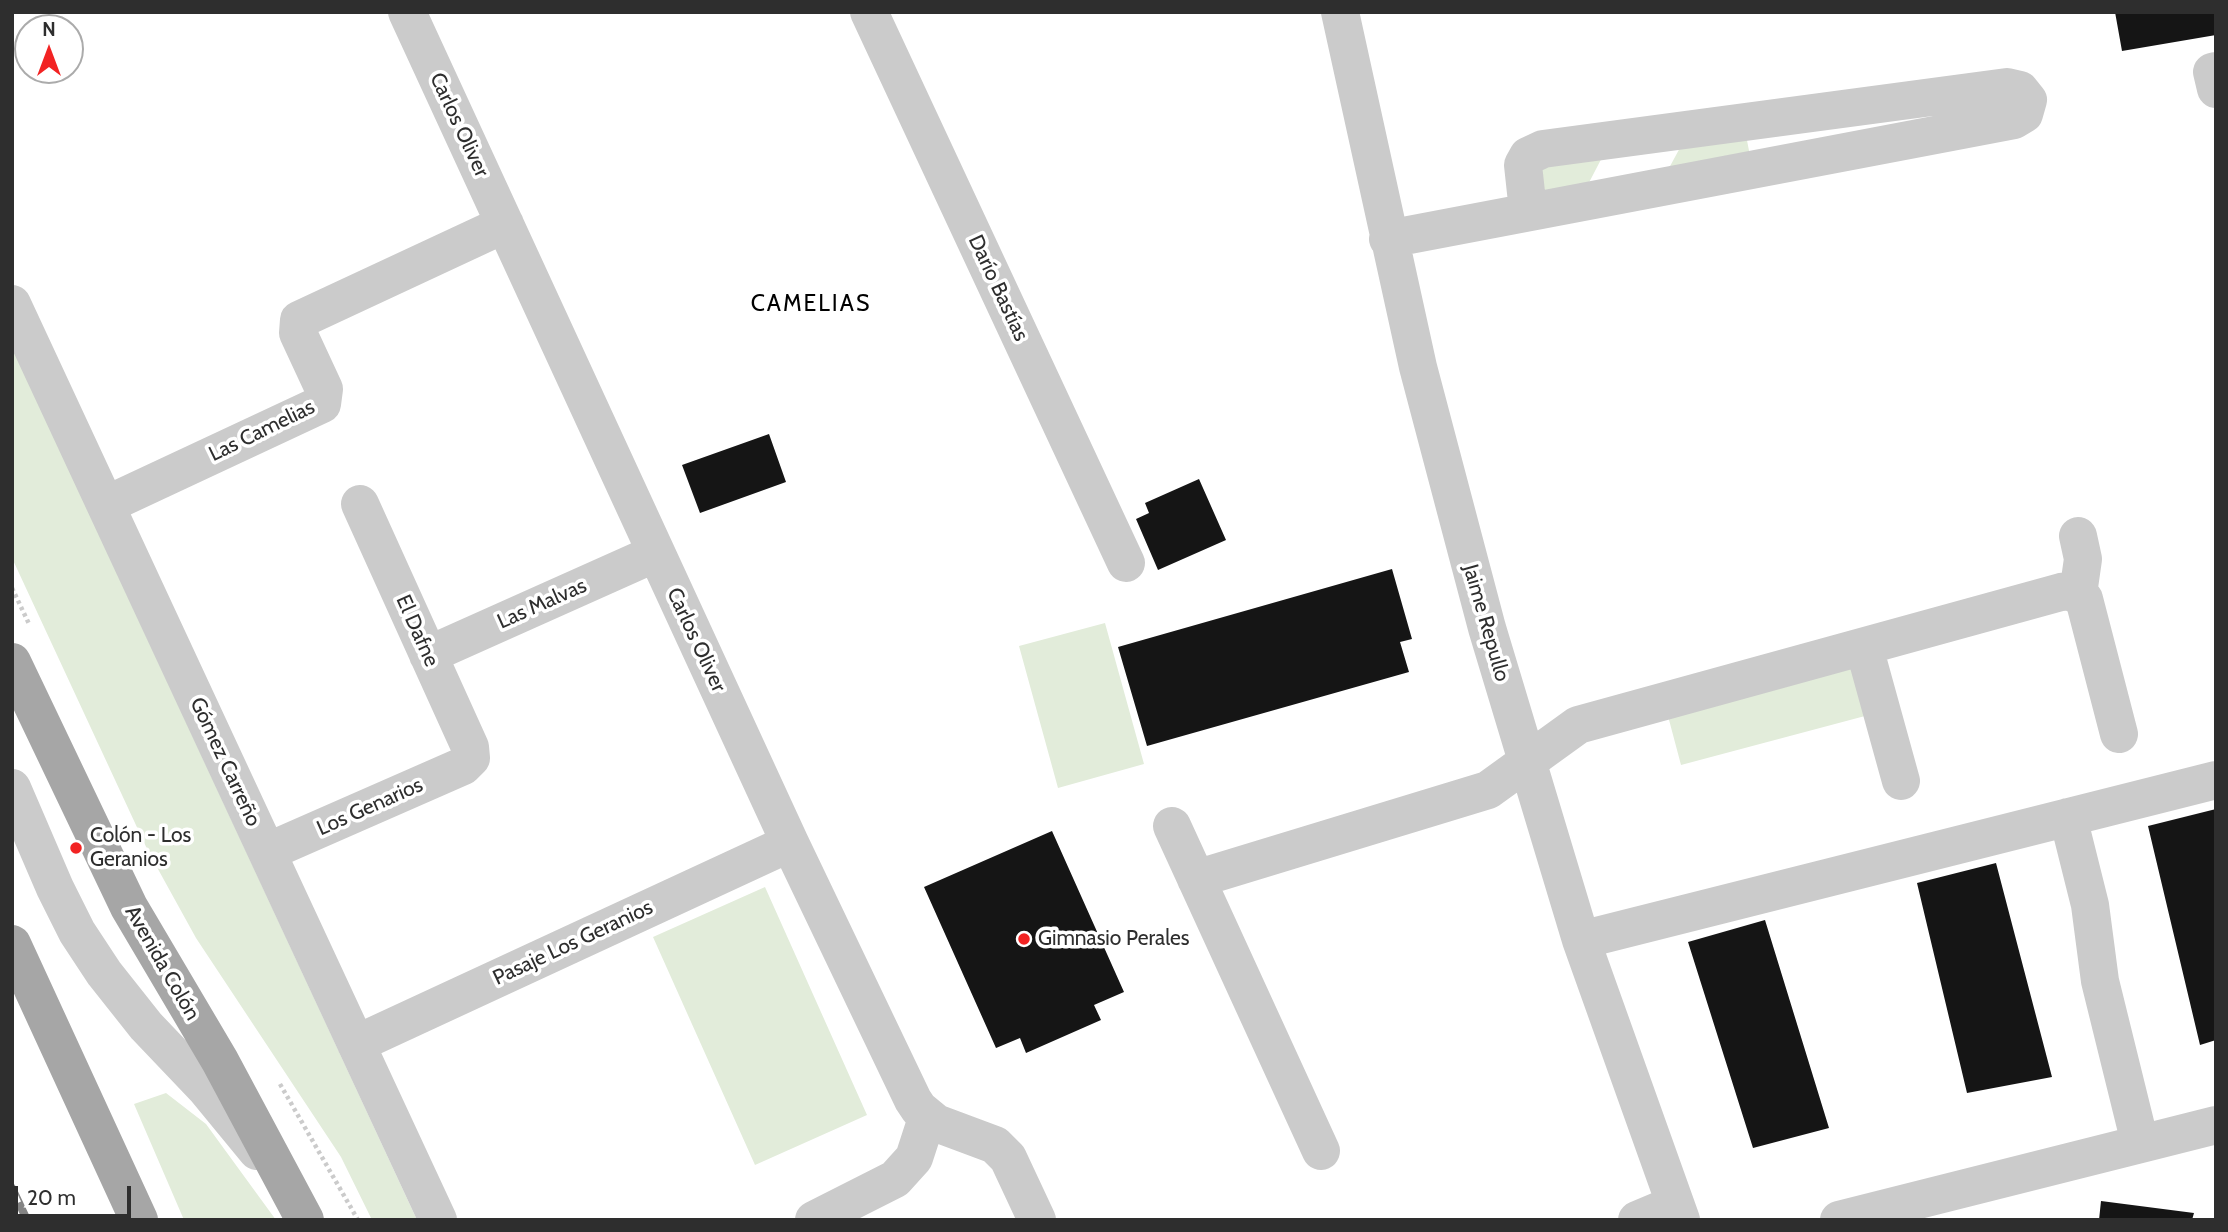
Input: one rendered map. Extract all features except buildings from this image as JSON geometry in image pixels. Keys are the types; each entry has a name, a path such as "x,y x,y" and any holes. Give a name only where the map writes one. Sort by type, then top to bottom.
{"main road":[{"name":"Avenida Colón","path":"12,662 129,907 220,1061 304,1220"},
{"path":"13,943 139,1220"}],"street":[{"name":"Carlos Oliver","path":"407,12 790,843 913,1100 927,1118"},
{"name":"Darío Bastías","path":"869,12 1126,563"},
{"name":"Jaime Repullo","path":"1340,12 1388,239 1446,482 1525,761 1581,940 1678,1212"},
{"path":"2216,71 2212,72 2216,89"},
{"path":"1388,239 2014,120 2024,114 2028,100 2020,90 2007,87 1535,151 1523,164 1528,211"},
{"path":"1746,122 1755,168"},
{"name":"Las Camelias","path":"106,505 322,404 324,389 298,334 299,320 505,224"},
{"name":"Gómez Carreño","path":"12,304 438,1220"},
{"name":"El Dafne","path":"360,504 470,747 471,758"},
{"path":"2078,536 2083,576 2078,594"},
{"name":"Las Malvas","path":"428,654 656,553"},
{"path":"1196,879 1488,790 1578,725 2061,592 2078,594 2087,607 2119,734"},
{"path":"1864,647 1901,780"},
{"name":"Los Genarios","path":"267,852 463,766 471,758"},
{"path":"1581,940 2216,780"},
{"path":"12,788 55,888 77,932 104,973 146,1026 246,1136 304,1220"},
{"path":"2067,817 2090,905 2100,981 2140,1143"},
{"path":"1172,826 1321,1151"},
{"name":"Pasaje Los Geranios","path":"356,1044 790,843"},
{"path":"814,1220 895,1179 914,1158 927,1118 995,1144 1008,1157 1037,1220"},
{"path":"1839,1220 2216,1125"},
{"path":"1637,1220 1678,1212"}],"green space":[{"path":"1744,125 1752,166 1662,181 1688,133"},
{"path":"1608,146 1582,196 1532,207 1530,160"},
{"path":"12,347 417,1220 372,1220 341,1157 196,938 148,851 12,558"},
{"path":"1105,623 1144,764 1058,788 1019,646"},
{"path":"1852,668 1865,716 1681,765 1668,716"},
{"path":"765,887 867,1115 755,1165 653,937"},
{"path":"166,1093 206,1124 276,1220 184,1220 134,1104"}],"railway":[{"path":"12,1188 27,1220"}],"place":[{"name":"Colón - Los Geranios","path":"76,848"},
{"name":"Gimnasio Perales","path":"1024,939"}],"district":[{"name":"CAMELIAS","path":"811,304"}]}
